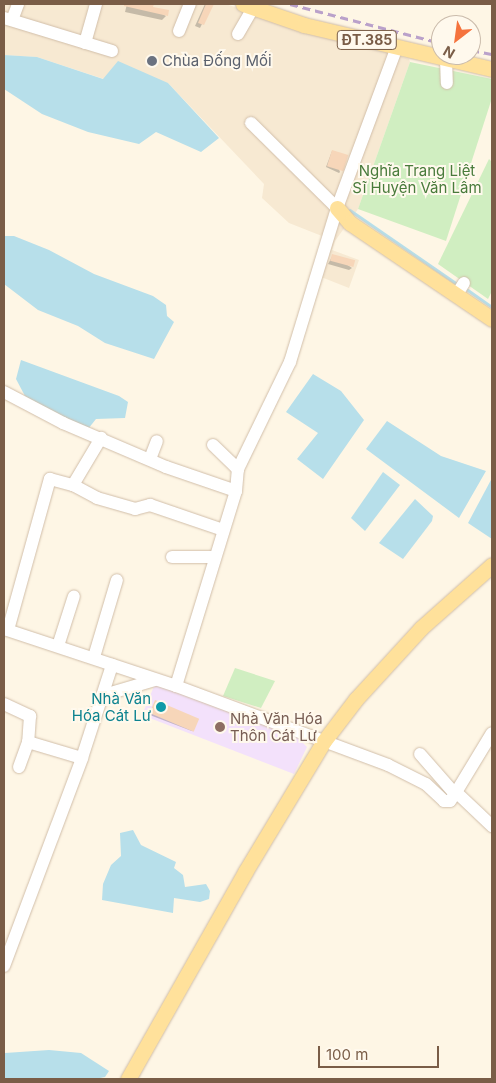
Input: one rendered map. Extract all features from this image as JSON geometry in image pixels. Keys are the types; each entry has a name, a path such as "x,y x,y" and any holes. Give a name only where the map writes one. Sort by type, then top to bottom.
{"main road":[{"name":"ĐT.385","path":"248,6 304,25 431,55"},
{"name":"ĐT.385","path":"474,65 492,69"},
{"path":"337,208 350,223 461,288 492,319"},
{"path":"128,1079 245,872 324,741 356,699 421,628 492,565"}],"street":[{"path":"18,4 8,19 112,51"},
{"path":"85,43 96,4"},
{"path":"179,31 190,4"},
{"path":"238,34 248,6"},
{"path":"176,686 236,490 238,469 290,362 337,208 397,47"},
{"path":"446,65 447,83"},
{"path":"251,123 337,208"},
{"path":"331,227 350,223"},
{"path":"4,392 63,423 150,459 236,490"},
{"path":"73,485 101,438"},
{"path":"150,459 157,441"},
{"path":"213,445 238,469"},
{"path":"223,530 150,505 135,509 96,498 73,485 50,479 6,630 94,657 112,665 176,686 221,706 324,741 401,771 426,784 444,801 450,801 492,733"},
{"path":"172,557 214,557"},
{"path":"94,657 117,580"},
{"path":"58,646 74,596"},
{"path":"4,966 82,758 104,695 112,665"},
{"path":"104,695 155,680"},
{"path":"4,704 30,716 28,742 19,767"},
{"path":"28,742 82,758"},
{"path":"420,754 455,793 492,826"}],"shaded area":[{"path":"4,4 225,4 409,59 410,62 358,209 335,241 332,250 359,260 349,288 316,275 327,238 289,223 262,198 264,184 168,83 104,79 37,57 4,55"},
{"name":"Nhà Văn Hóa Thôn Cát Lư","path":"155,684 298,738 307,747 294,774 142,715"}],"green space":[{"name":"Nghĩa Trang Liệt Sĩ Huyện Văn Lâm","path":"410,62 492,79 492,98 446,241 358,209"},
{"path":"489,159 492,162 492,291 488,299 438,264"},
{"path":"235,668 275,681 261,708 223,696"}],"water":[{"path":"4,55 37,57 103,79 118,61 168,83 219,138 201,152 156,132 139,144 88,132 42,114 4,89"},
{"path":"4,236 14,236 49,250 94,274 153,296 166,305 167,316 174,322 154,359 105,343 78,326 38,310 4,284"},
{"path":"21,360 119,396 128,402 125,418 96,419 88,429 48,411 25,396 16,379"},
{"path":"313,374 341,391 364,420 323,479 297,459 318,433 286,412"},
{"path":"387,421 441,456 486,471 459,518 366,449"},
{"path":"383,472 400,485 365,531 351,518"},
{"path":"492,478 492,539 468,523"},
{"path":"415,499 433,516 432,521 403,559 379,543"},
{"path":"133,830 141,845 176,862 174,868 183,875 185,887 206,884 210,891 209,899 200,902 174,898 173,913 102,900 103,884 111,865 121,856 120,833"},
{"path":"49,1050 81,1053 109,1071 105,1077 95,1079 4,1079 5,1053"}],"building":[{"path":"124,4 154,4 153,7 169,10 168,16 124,6"},
{"path":"206,4 214,4 204,25 198,23"},
{"path":"332,150 348,155 343,171 327,166"},
{"path":"332,254 355,260 353,267 330,261"},
{"name":"Nhà Văn Hóa Cát Lư","path":"155,700 199,719 194,732 150,713"}],"waterway":[{"path":"350,210 456,283"},
{"path":"468,290 492,307"}],"railway":[{"path":"290,4 431,40"},
{"path":"481,52 492,54"}],"place":[{"name":"Chùa Đống Mối","path":"152,61"},
{"name":"Nhà Văn Hóa Cát Lư","path":"161,707"},
{"name":"Nhà Văn Hóa Thôn Cát Lư","path":"220,727"}]}
